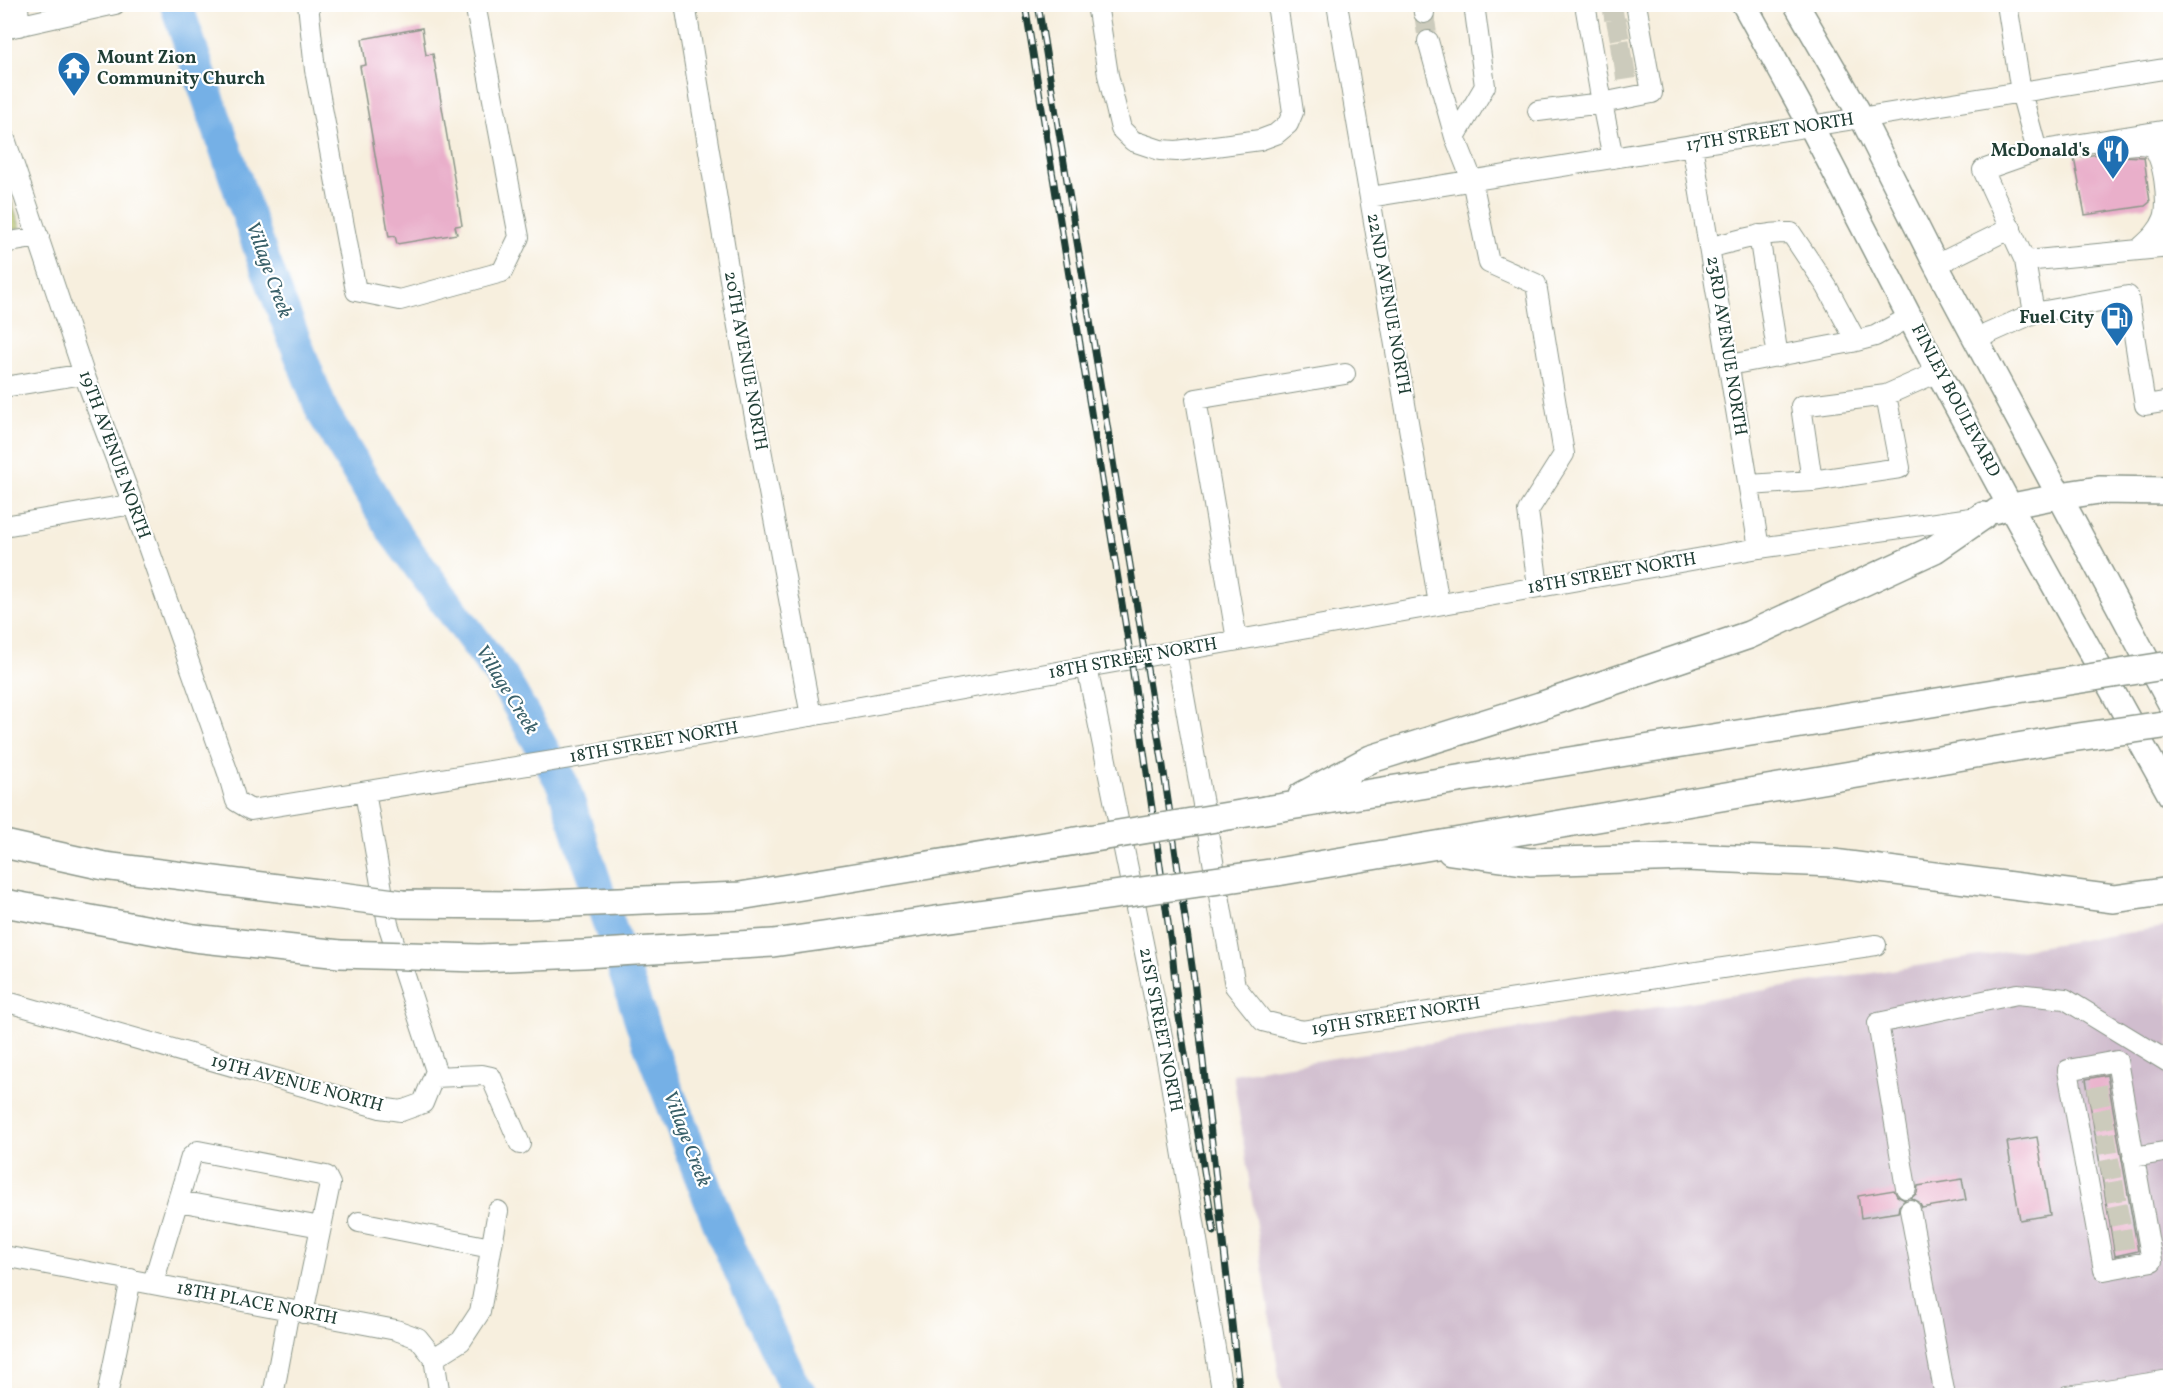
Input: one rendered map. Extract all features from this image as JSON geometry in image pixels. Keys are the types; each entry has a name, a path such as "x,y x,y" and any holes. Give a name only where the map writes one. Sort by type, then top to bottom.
{"highway":[{"path":"2060,496 2099,490 2170,491"},
{"path":"1274,808 1371,759 1540,706 1749,635 1935,549 1983,516"},
{"path":"4,844 104,866 413,904 523,905 740,896 2170,665"},
{"path":"4,903 194,938 340,954 479,958 773,943 1277,872 2064,739 2170,724"},
{"path":"1426,848 1530,862 1685,857 1833,863 2114,899 2170,891"}],"main road":[{"name":"FINLEY BOULEVARD","path":"1744,4 1811,126 2010,506 2170,795"},
{"path":"1796,4 1862,118 1936,265 2170,703"},
{"name":"18TH STREET NORTH","path":"1983,516 2010,506 2060,496"}],"street":[{"path":"18,4 11,28 115,4"},
{"path":"308,4 315,70 356,291 400,300 502,272 519,237 475,4"},
{"name":"20TH AVENUE NORTH","path":"686,4 736,316 811,716"},
{"path":"1097,4 1108,75 1121,129 1133,141 1160,150 1177,151 1260,140 1276,134 1288,124 1293,112 1277,4"},
{"name":"22ND AVENUE NORTH","path":"1337,4 1439,604"},
{"path":"1455,137 1485,86 1474,4"},
{"path":"2007,4 2021,92 2046,150"},
{"path":"1592,10 1599,32 1604,63 1602,104 1612,158"},
{"path":"1538,111 1602,104 1652,93 1640,57 1633,14"},
{"path":"1428,41 1455,137 1472,180 1489,263 1536,284 1564,454 1528,511 1538,587"},
{"name":"17TH STREET NORTH","path":"1370,197 2170,68"},
{"path":"2034,313 2025,261 1983,170 2046,150 2166,130 2170,167"},
{"name":"19TH AVENUE NORTH","path":"4,136 84,374 133,504 228,773"},
{"path":"2046,150 2080,152 2135,144 2148,145 2157,152 2161,164 2166,214 2156,233 2138,250"},
{"name":"23RD AVENUE NORTH","path":"1692,145 1759,548"},
{"path":"1936,265 2011,228"},
{"path":"1709,248 1776,232 1791,233 1827,287 1856,341"},
{"path":"1760,235 1778,357"},
{"path":"4,243 39,237"},
{"path":"2025,261 2170,247"},
{"path":"1976,339 2034,313 2128,296 2145,405 2170,401"},
{"path":"1729,365 1875,336 1910,317"},
{"path":"1812,481 1801,406 1886,395 1938,372"},
{"path":"4,387 84,374"},
{"path":"1237,640 1196,399 1345,374"},
{"path":"1749,485 1812,481 1900,468 1886,395"},
{"path":"4,526 133,504"},
{"name":"18TH STREET NORTH","path":"228,773 236,801 251,810 583,756 1759,548 1983,516"},
{"name":"19TH STREET NORTH","path":"1176,651 1235,986 1263,1021 1302,1031 1876,945"},
{"name":"21ST STREET NORTH","path":"1087,667 1168,1066 1223,1395"},
{"path":"365,792 388,924 436,1071 434,1077 482,1075 490,1077 520,1144"},
{"path":"1906,1188 1878,1023 2017,994 2065,999 2170,1063"},
{"name":"19TH AVENUE NORTH","path":"4,1000 171,1050 401,1111 423,1103 434,1077"},
{"path":"2117,1061 2118,1092 2129,1153 2143,1236 2152,1261 2104,1270 2106,1242 2094,1172 2081,1100 2068,1070 2117,1061"},
{"path":"153,1283 191,1157 198,1151 326,1176 330,1184 321,1227 273,1395"},
{"path":"2129,1153 2170,1151"},
{"path":"178,1200 321,1227"},
{"path":"1910,1210 1946,1395"},
{"path":"441,1395 434,1359 461,1341 480,1312 498,1211"},
{"path":"359,1222 491,1248"},
{"name":"18TH PLACE NORTH","path":"4,1256 408,1333 418,1338 434,1359"},
{"path":"106,1395 131,1279"},
{"path":"2068,1395 2170,1380"}],"shaded area":[{"path":"2170,926 2170,1395 1284,1395 1280,1383 1233,1074"}],"green space":[{"path":"5,184 21,228 5,231"}],"building":[{"path":"422,28 426,55 433,54 462,225 455,226 457,234 397,244 395,236 389,237 360,66 366,65 362,39"},
{"name":"McDonald's","path":"2115,151 2121,156 2144,157 2150,202 2145,206 2085,215 2074,158"},
{"path":"2107,1075 2138,1251 2115,1256 2086,1079"},
{"path":"2037,1137 2050,1215 2020,1220 2007,1142"},
{"path":"1962,1179 1966,1200 1922,1208 1919,1202 1911,1198 1917,1193 1918,1186"},
{"path":"1894,1190 1897,1196 1905,1200 1899,1206 1898,1212 1861,1218 1858,1196"}],"waterway":[{"name":"Village Creek","path":"176,4 262,256 322,411 395,534 504,680 563,785 645,1033 723,1234 793,1384 802,1396"}],"tunnel":[{"path":"1603,11 1625,8"},
{"path":"1424,13 1428,41"},
{"path":"1608,31 1628,27"},
{"path":"1611,52 1632,49"},
{"path":"1615,71 1636,68"},
{"path":"2089,1098 2114,1093"},
{"path":"2093,1121 2118,1116"},
{"path":"2097,1145 2122,1141"},
{"path":"2101,1171 2126,1166"},
{"path":"2105,1193 2130,1189"},
{"path":"2109,1217 2134,1212"},
{"path":"2113,1241 2138,1237"}],"railway":[{"path":"1025,4 1131,659 1172,951 1178,1011 1214,1232"},
{"path":"1038,4 1163,766 1194,980 1240,1396"}],"place":[{"name":"Mount Zion Community Church","path":"74,97"},
{"name":"McDonald's","path":"2113,180"},
{"name":"Fuel City","path":"2117,347"}]}
